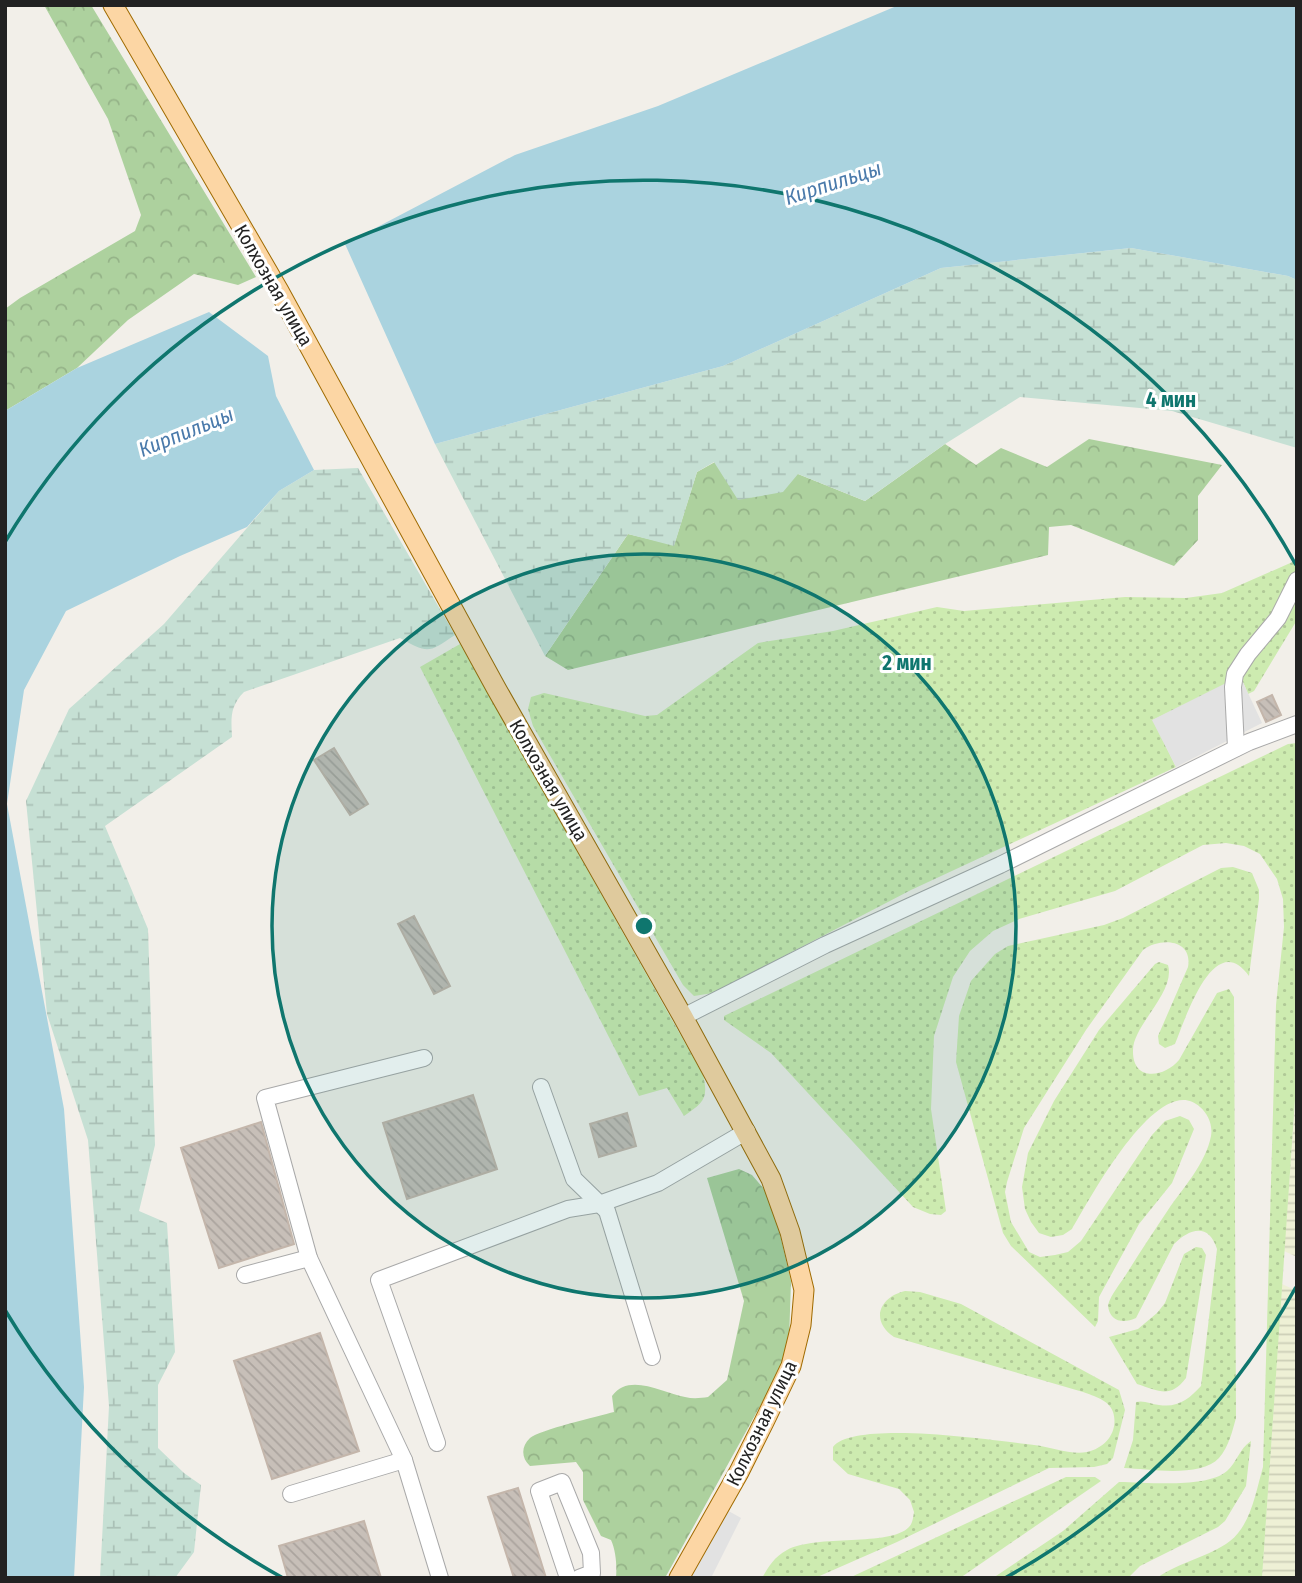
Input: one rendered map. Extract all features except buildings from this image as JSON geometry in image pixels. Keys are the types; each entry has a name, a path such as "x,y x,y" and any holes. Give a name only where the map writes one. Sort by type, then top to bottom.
{"main road":[{"name":"Колхозная улица","path":"113,5 279,291 496,688 747,1131 771,1179 798,1260 804,1290 801,1325 791,1366 764,1422 679,1578"}],"lane":[{"path":"1236,748 1233,687 1235,674 1278,618 1297,580"},
{"path":"683,1017 825,945 1000,865 1236,748 1297,724"},
{"path":"424,1058 265,1098 309,1258 404,1460 440,1578"},
{"path":"541,1087 574,1179 607,1211 652,1357"},
{"path":"438,1443 379,1280 568,1209 599,1204 657,1183 747,1131"},
{"path":"245,1275 309,1258"},
{"path":"291,1494 404,1460"},
{"path":"568,1578 539,1491 562,1482 591,1553 592,1573 579,1578"}],"green space":[{"path":"44,5 91,5 256,277 238,285 194,274 128,320 77,368 5,411 5,309 135,231 141,215 108,119"},
{"path":"1131,248 1288,276 1297,280 1297,448 1172,411 1020,397 945,444 865,501 798,474 783,492 738,500 714,462 697,472 674,546 628,534 545,656 435,444 723,366 941,268"},
{"path":"1089,439 1222,465 1198,496 1198,540 1174,566 1071,525 1049,527 1048,555 568,670 545,656 628,534 674,545 697,472 715,462 798,474 865,501 945,444 976,465 1001,448 1047,467"},
{"path":"358,468 455,635 428,649 417,647 400,638 244,692 232,713 232,737 105,826 148,929 155,1145 139,1211 167,1223 175,1352 158,1385 158,1448 201,1485 194,1552 175,1578 100,1578 109,1406 88,1140 47,1014 26,801 69,709 164,624 279,491 314,470"},
{"path":"1297,560 1297,620 1254,691 1248,694 1241,677 1153,720 1176,767 911,890 713,993 694,996 683,985 533,726 528,709 531,697 544,693 645,716 657,715 758,643 833,631 937,607 964,611 1125,597 1186,598 1222,593"},
{"path":"460,644 703,1075 703,1100 684,1116 667,1088 639,1096 420,667"},
{"path":"1297,743 1297,1071 1262,1578 1157,1578 1222,1547 1237,1534 1252,1507 1263,1467 1276,1005 1284,927 1283,899 1277,879 1260,854 1244,846 1226,843 1203,845 1115,891 1019,919 993,931 970,951 953,977 934,1036 931,1109 946,1211 941,1215 913,1207 771,1053 724,1020 724,1016 1288,744"},
{"path":"1233,867 1252,873 1259,890 1249,976 1236,964 1224,963 1213,970 1194,999 1175,1044 1165,1048 1159,1044 1158,1036 1188,967 1188,958 1185,951 1174,943 1158,943 1143,950 1086,1030 1024,1128 1007,1182 1005,1192 1011,1222 1029,1252 1040,1257 1068,1252 1081,1241 1152,1135 1165,1121 1180,1116 1189,1120 1194,1129 1172,1183 1139,1224 1099,1297 1098,1321 1095,1327 1011,1246 1003,1233 956,1062 959,1016 971,981 995,954 1008,946 1104,925 1221,868"},
{"path":"1159,962 1168,965 1166,986 1140,1030 1133,1050 1134,1060 1143,1072 1158,1073 1173,1066 1217,993 1229,989 1234,997 1236,1418 1228,1444 1219,1458 1200,1468 1174,1471 1124,1468 1133,1440 1136,1402 1177,1404 1201,1386 1217,1249 1214,1241 1209,1235 1198,1231 1186,1234 1174,1244 1136,1318 1118,1320 1111,1315 1108,1305 1204,1156 1211,1132 1208,1116 1200,1107 1183,1100 1165,1106 1146,1121 1109,1168 1072,1229 1063,1235 1051,1237 1039,1233 1025,1209 1022,1187 1028,1153 1054,1101 1099,1030"},
{"path":"1297,1079 1297,1257 1284,1251"},
{"path":"739,1169 752,1175 764,1189 777,1222 791,1281 789,1341 769,1390 665,1578 616,1578 613,1544 611,1540 601,1536 583,1500 583,1472 576,1462 530,1466 524,1456 524,1448 527,1441 536,1435 614,1412 612,1396 627,1385 647,1386 685,1397 700,1398 708,1397 727,1380 744,1301 707,1178"},
{"path":"1196,1247 1202,1248 1206,1255 1186,1378 1175,1389 1164,1392 1137,1384 1109,1337 1138,1329 1157,1313 1165,1303 1184,1254"},
{"path":"1282,1284 1297,1291 1297,1578 1262,1578"},
{"path":"905,1291 920,1292 961,1304 1119,1390 1125,1410 1113,1458 1107,1464 1094,1467 1049,1468 897,1542 815,1578 762,1578 779,1556 800,1545 886,1537 909,1527 914,1512 910,1500 899,1489 848,1474 833,1460 833,1447 846,1439 868,1434 928,1434 1081,1453 1100,1447 1112,1432 1113,1412 1105,1401 1096,1397 894,1337 882,1324 881,1310 889,1298"},
{"path":"1251,1441 1246,1486 1225,1521 1140,1566 1128,1578 993,1578 1063,1531 1119,1482 1175,1483 1217,1477 1227,1471"},
{"path":"1066,1477 1095,1477 1101,1481 960,1578 849,1578"}],"shaded area":[{"path":"1240,676 1262,723 1176,767 1152,720"},
{"path":"725,1509 741,1518 711,1578 690,1578"}],"water":[{"name":"Кирпильцы","path":"899,5 1297,5 1297,280 1288,276 1131,248 941,268 723,366 435,444 345,244 515,155 658,106"},
{"name":"Кирпильцы","path":"209,312 268,356 276,396 314,470 279,491 247,527 66,611 24,690 7,804 64,1109 84,1387 74,1578 5,1578 5,411 77,368"}]}
